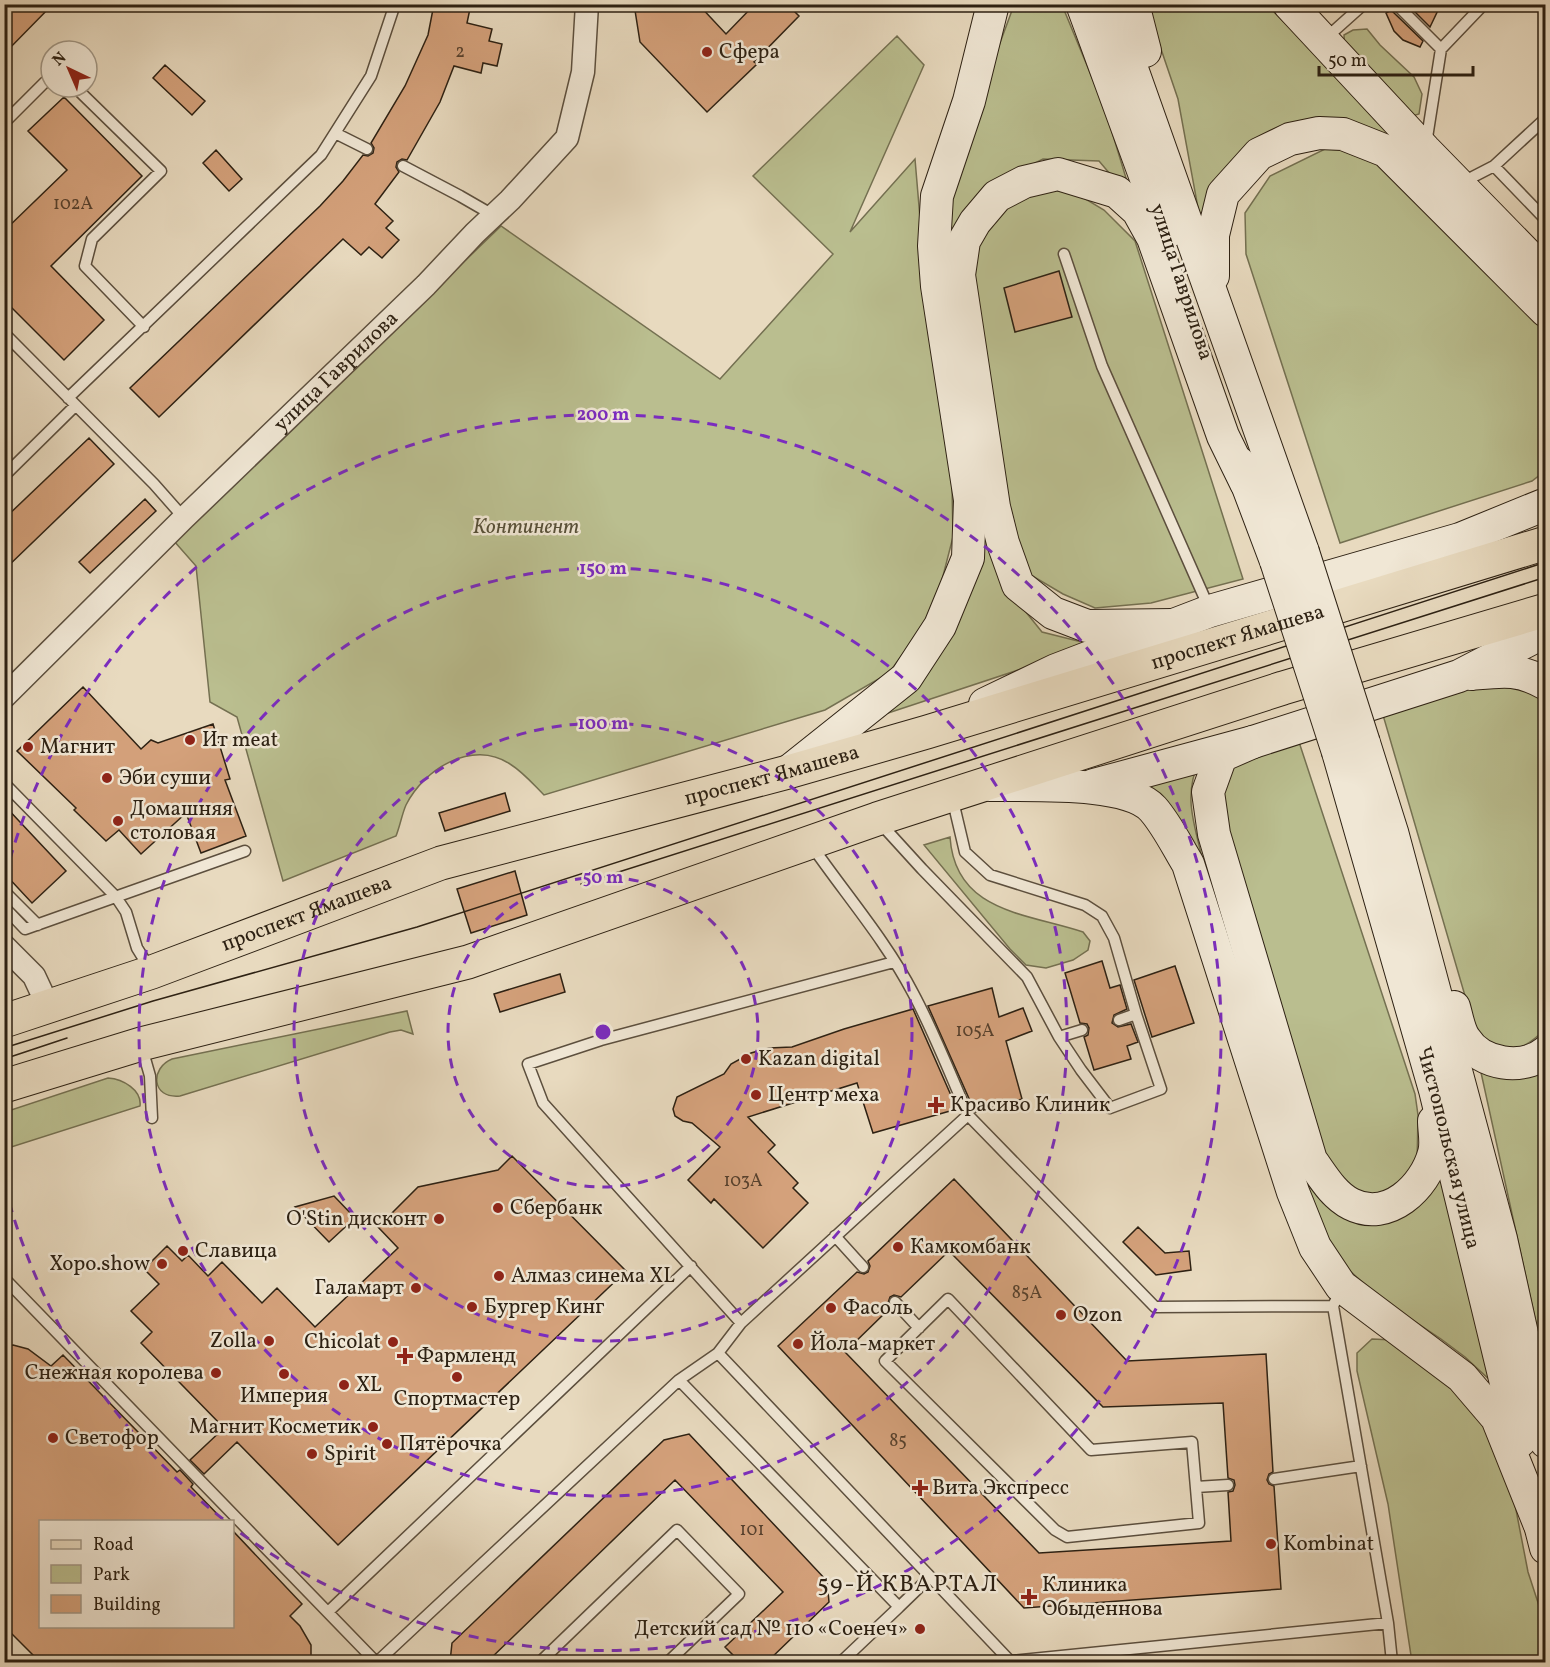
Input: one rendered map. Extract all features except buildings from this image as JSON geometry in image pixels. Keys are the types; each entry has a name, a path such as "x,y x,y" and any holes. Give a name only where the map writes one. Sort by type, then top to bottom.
{"main road":[{"path":"788,772 906,678 940,626 968,558 970,500 934,246 937,196 969,101 993,4"},
{"name":"улица Гаврилова","path":"1082,4 1163,222 1245,483 1290,556"},
{"name":"улица Гаврилова","path":"1109,4 1212,295 1290,556"},
{"path":"1133,4 1142,42 1152,69 1158,143"},
{"path":"1289,4 1545,274"},
{"path":"1212,295 1213,235 1223,194 1259,154 1290,139 1319,133 1343,134 1386,151 1545,311"},
{"path":"1174,625 1088,626 1053,613 1018,585 1003,543 994,507 959,275 964,241 975,222 998,196 1024,182 1058,174 1117,192 1138,211 1153,238 1223,436 1245,483"},
{"path":"927,732 1056,670 1210,611 1460,538 1545,504"},
{"path":"1460,538 1545,525"},
{"name":"проспект Ямашева","path":"4,1021 152,972 441,863 788,772 927,732 1545,543"},
{"path":"1290,556 1351,748"},
{"path":"4,1086 141,1044 468,962 809,841 1283,688 1545,610"},
{"path":"1087,787 1253,742 1460,676 1545,631"},
{"path":"1460,676 1507,670 1530,675 1545,684"},
{"path":"1253,742 1221,756 1208,792 1214,834 1311,1160 1332,1190 1351,1204 1374,1210 1396,1203 1414,1190 1424,1178 1435,1152 1435,1090"},
{"name":"Чистопольская улица","path":"1351,748 1392,832 1501,1239 1545,1442"},
{"name":"Чистопольская улица","path":"1351,748 1542,1535"},
{"path":"986,785 1087,787 1120,791 1152,807 1188,864 1293,1192 1337,1296 1462,1377 1497,1418 1542,1535"},
{"path":"1392,832 1465,1040 1482,1055 1501,1063 1537,1059 1545,1052"}],"street":[{"name":"улица Гаврилова","path":"4,697 426,285 567,138 583,72 587,4"},
{"path":"6,949 34,976 48,1006"}],"lane":[{"path":"4,476 144,327 321,155 371,76 395,4"},
{"path":"1323,42 1364,4"},
{"path":"1396,4 1441,49"},
{"path":"1425,150 1441,49 1484,4"},
{"path":"4,123 39,88"},
{"path":"87,99 161,171 92,239 85,266 144,327"},
{"path":"1458,184 1494,166 1545,118"},
{"path":"335,133 367,149"},
{"path":"403,166 493,215"},
{"path":"1494,166 1545,219"},
{"path":"1064,254 1102,366 1210,611"},
{"path":"4,333 154,484 184,519"},
{"path":"5,784 116,897 126,912 137,948 152,972"},
{"path":"877,819 1027,977 1059,1037 1110,1108 1161,1089 1114,938 1102,916 1085,904 990,875 965,852 951,796"},
{"path":"809,841 845,894 869,922 913,993 968,1114 1155,1307 1337,1296 1361,1466 1388,1623 1392,1662"},
{"path":"4,907 25,929 245,851"},
{"path":"4,891 38,925"},
{"path":"741,1323 543,1103 528,1064 601,1040 894,962"},
{"path":"1119,1020 1136,1014"},
{"path":"1059,1037 1082,1030"},
{"path":"141,1044 150,1076 152,1118"},
{"path":"4,1278 377,1662 679,1380 718,1353 741,1323 968,1114"},
{"path":"835,1236 863,1267"},
{"path":"328,1612 690,1266"},
{"path":"948,1299 1091,1450 1192,1442 1199,1523 1068,1537 1055,1530 885,1361 919,1328 948,1299"},
{"path":"896,1302 919,1328"},
{"path":"718,1353 1011,1662 1388,1623"},
{"path":"679,1380 898,1607"},
{"path":"1274,1479 1361,1466"},
{"path":"1196,1487 1228,1485"},
{"path":"540,1662 677,1530 739,1594 668,1662"},
{"path":"841,1662 930,1577"}],"green space":[{"path":"1014,5 1062,5 1105,109 1133,201 1099,161 1043,159 1005,178 965,214 1009,591 1042,632 1094,645 864,721 964,599 946,189"},
{"path":"1146,5 1267,5 1545,287 1326,121 1200,219 1178,99"},
{"path":"1367,29 1380,45 1414,77 1422,94 1419,114 1406,118 1345,52 1344,35 1353,30"},
{"name":"Континент","path":"897,36 924,65 850,232 915,159 926,289 952,487 953,537 934,611 889,673 825,710 544,795 524,774 510,764 495,757 465,756 450,762 424,780 406,805 396,836 283,881 237,717 210,702 196,566 174,541 501,226 720,379 833,254 753,176"},
{"path":"1325,149 1374,151 1545,327 1545,471 1532,481 1340,543 1246,254 1245,213 1270,176"},
{"path":"1037,189 1069,189 1104,210 1135,241 1243,579 1151,603 1095,608 1063,594 1029,574 1012,530 969,277 979,232 1005,203"},
{"path":"1502,680 1545,696 1545,1029 1527,1044 1510,1050 1493,1045 1475,1030 1383,715"},
{"path":"1299,742 1415,1094 1418,1115 1417,1164 1396,1189 1368,1198 1329,1173 1223,830 1220,785 1235,764"},
{"path":"1199,762 1194,773 1191,807 1201,853 1304,1179 1323,1203 1338,1213 1442,1173 1492,1382 1441,1339 1380,1298 1340,1262 1318,1230 1139,782"},
{"path":"950,837 955,862 965,881 979,895 997,906 1083,932 1090,941 1088,950 1073,960 1046,968 1026,965 1010,949 924,845"},
{"path":"407,1011 413,1034 401,1030 390,1032 180,1096 163,1093 157,1082 160,1069 172,1059"},
{"path":"1545,1065 1545,1364 1480,1068"},
{"path":"108,1078 125,1083 135,1090 140,1106 5,1149 5,1112"},
{"path":"1372,1339 1393,1340 1457,1386 1506,1458 1528,1572 1545,1624 1545,1662 1412,1662 1388,1504 1357,1371 1357,1353"}],"tram line":[{"path":"4,1048 153,1001 417,927 1546,562"},
{"path":"581,884 1546,577"},
{"path":"4,1059 67,1038"}],"place":[{"name":"Сфера","path":"707,52"},
{"name":"Ит meat","path":"190,740"},
{"name":"Магнит","path":"28,747"},
{"name":"Эби суши","path":"107,778"},
{"name":"Домашняя столовая","path":"118,821"},
{"name":"Kazan digital","path":"746,1059"},
{"name":"Центр меха","path":"756,1095"},
{"name":"Красиво Клиник","path":"936,1105"},
{"name":"Сбербанк","path":"498,1208"},
{"name":"O'Stin дисконт","path":"439,1219"},
{"name":"Камкомбанк","path":"898,1247"},
{"name":"Славица","path":"183,1251"},
{"name":"Xopo.show","path":"162,1264"},
{"name":"Алмаз синема XL","path":"499,1276"},
{"name":"Галамарт","path":"416,1288"},
{"name":"Бургер Кинг","path":"472,1307"},
{"name":"Фасоль","path":"831,1308"},
{"name":"Ozon","path":"1061,1315"},
{"name":"Zolla","path":"269,1341"},
{"name":"Chicolat","path":"393,1342"},
{"name":"Йола-маркет","path":"798,1344"},
{"name":"Фармленд","path":"405,1356"},
{"name":"Снежная королева","path":"216,1373"},
{"name":"Империя","path":"284,1374"},
{"name":"Спортмастер","path":"457,1377"},
{"name":"XL","path":"344,1385"},
{"name":"Магнит Косметик","path":"373,1427"},
{"name":"Светофор","path":"53,1438"},
{"name":"Пятёрочка","path":"387,1444"},
{"name":"Spirit","path":"312,1454"},
{"name":"Вита Экспресс","path":"920,1488"},
{"name":"Kombinat","path":"1271,1544"},
{"name":"Клиника Обыденнова","path":"1029,1597"},
{"name":"Детский сад № 110 «Соенеч»","path":"920,1629"}],"district":[{"name":"59-Й КВАРТАЛ","path":"908,1585"}]}
